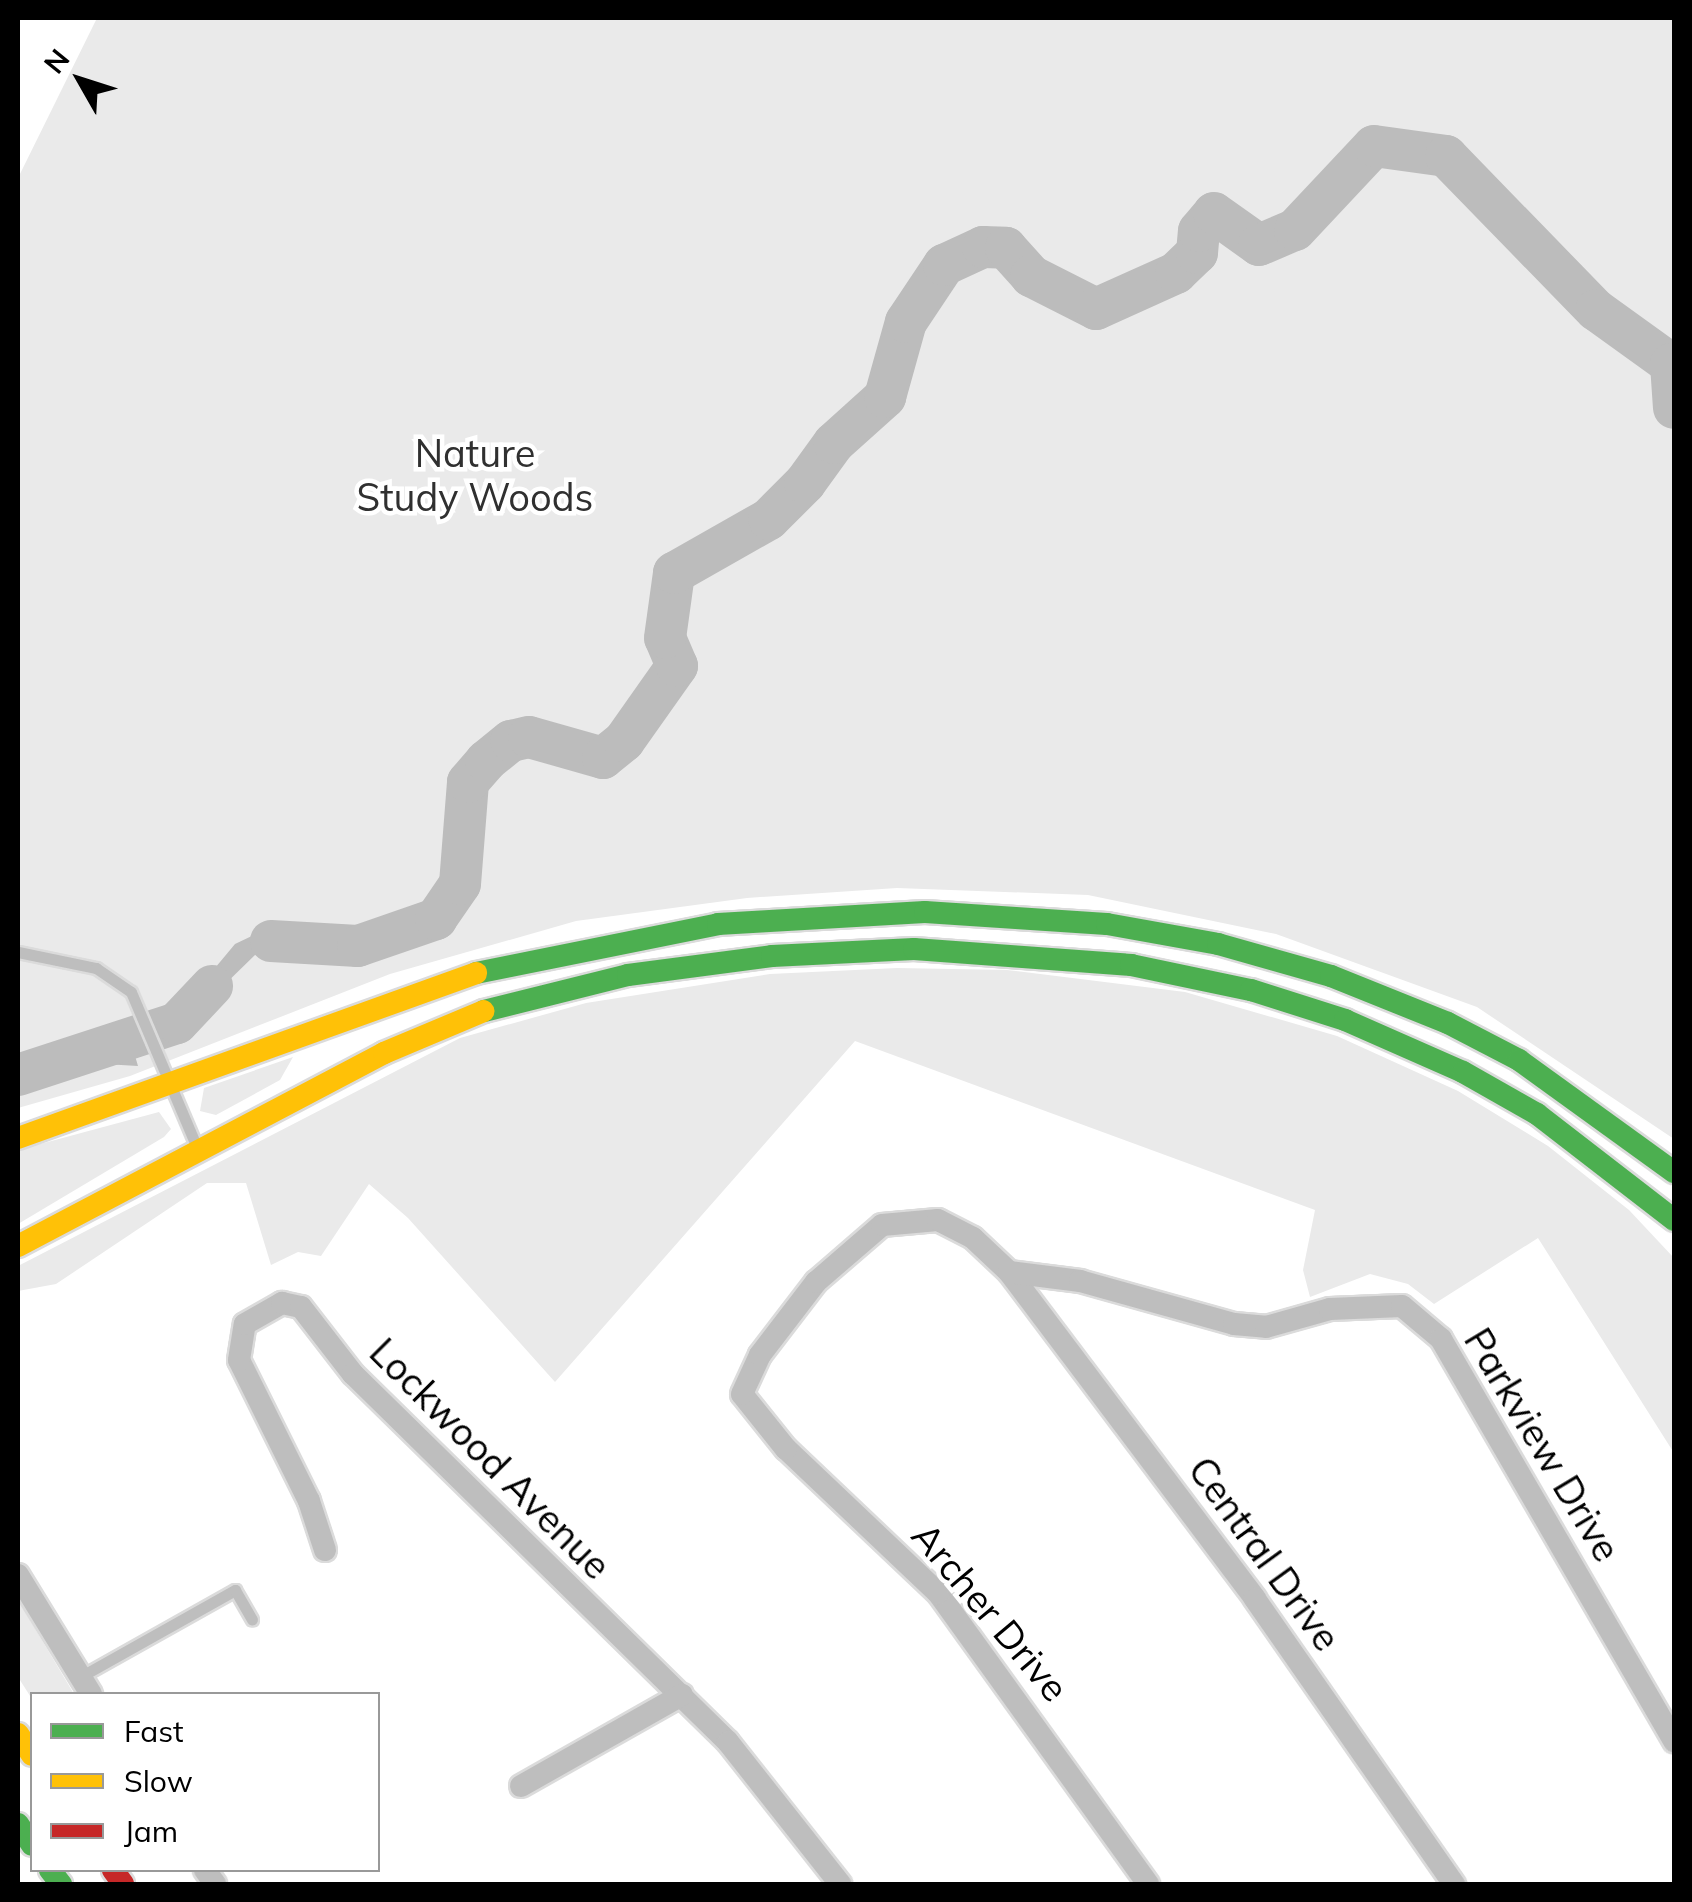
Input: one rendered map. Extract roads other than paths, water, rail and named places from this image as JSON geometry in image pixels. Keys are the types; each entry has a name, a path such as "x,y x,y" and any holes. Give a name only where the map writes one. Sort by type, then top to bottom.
{"highway":[{"path":"18,1138 172,1085 398,997 556,952 801,916 1008,914 1199,940 1374,992 1486,1041 1554,1081 1674,1172"},
{"path":"18,1246 384,1052 538,995 772,956 1002,951 1211,981 1378,1034 1537,1114 1674,1220"}],"street":[{"name":"Archer Drive","path":"1008,1272 973,1238 938,1220 898,1219 856,1242 760,1355 742,1384 750,1408 938,1593 1148,1884"},
{"name":"Parkview Drive","path":"1008,1272 1080,1281 1234,1324 1266,1327 1330,1309 1402,1306 1441,1340 1674,1741"},
{"name":"Central Drive","path":"1008,1272 1254,1598 1454,1884"},
{"name":"Lockwood Avenue","path":"325,1550 310,1501 239,1360 245,1324 282,1302 301,1307 353,1374 682,1695 771,1791 840,1884"},
{"path":"18,1575 86,1686"},
{"path":"521,1786 682,1695"}],"lane":[{"path":"18,952 96,968 140,1004 198,1151"},
{"path":"86,1686 234,1590 252,1620"}],"waterway":[{"path":"271,941 358,946 436,919 460,884 468,782 486,761 511,741 529,737 603,758 624,741 677,666 665,638 674,573 769,519 805,483 834,443 885,397 906,322 944,265 983,247 1006,248 1031,276 1096,309 1176,273 1197,253 1199,231 1214,213 1259,245 1295,230 1374,146 1446,156 1596,310 1671,364 1674,408"},
{"path":"18,1075 177,1023 212,986"}],"park label":[{"name":"Nature Study Woods","path":"475,476"}]}
